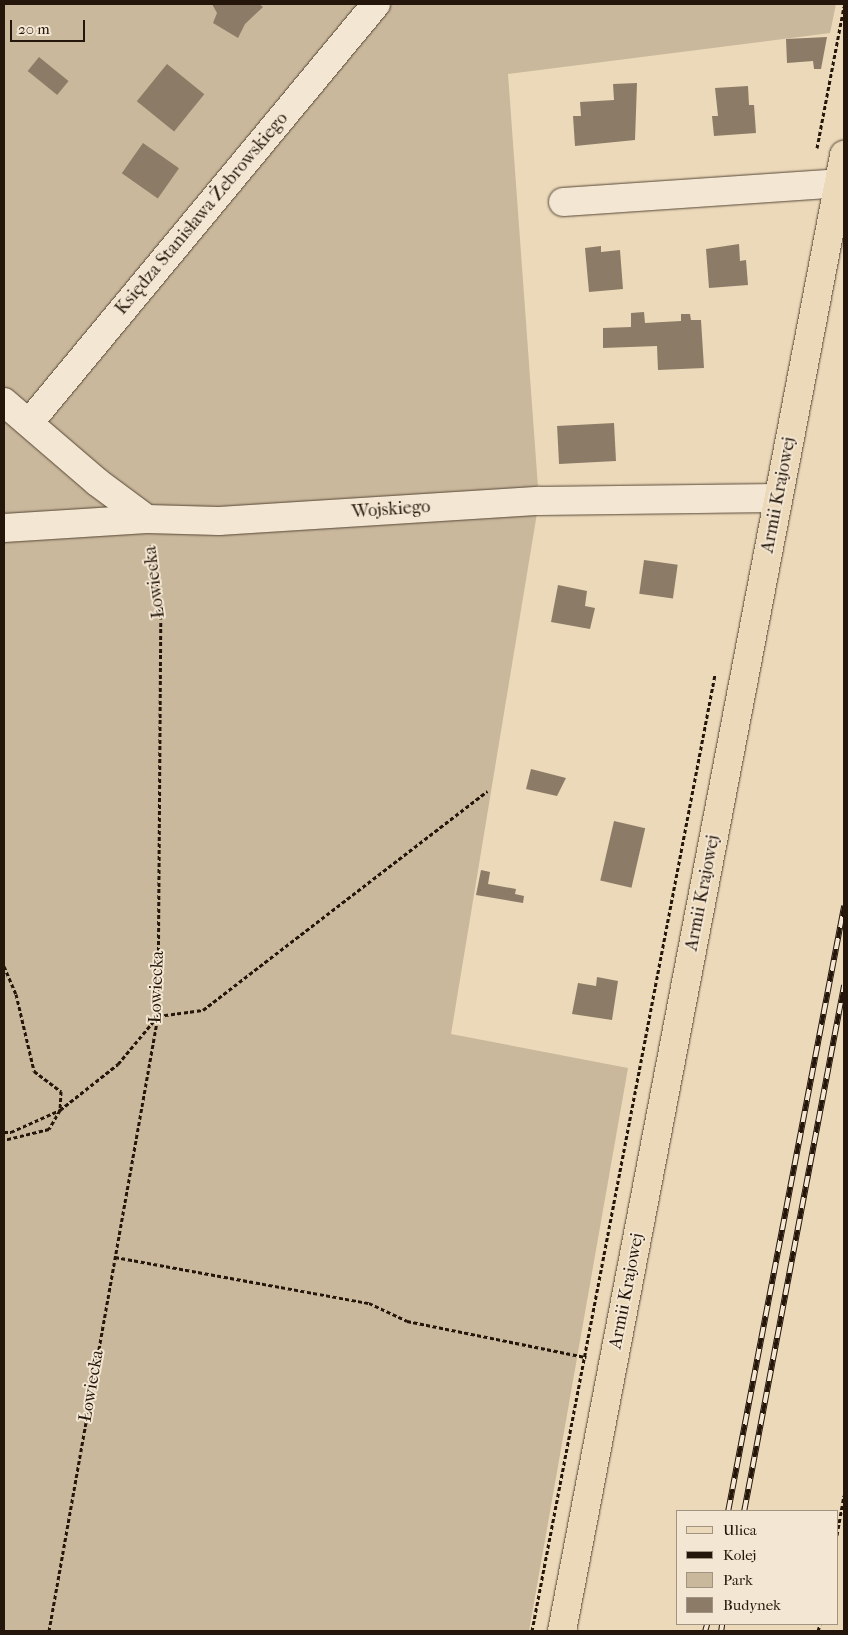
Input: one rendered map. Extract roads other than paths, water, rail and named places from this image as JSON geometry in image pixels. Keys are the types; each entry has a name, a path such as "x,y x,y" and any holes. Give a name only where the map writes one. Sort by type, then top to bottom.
{"main road":[{"name":"Armii Krajowej","path":"562,1631 844,155"}],"street":[{"name":"Księdza Stanisława Żebrowskiego","path":"29,423 376,4"},
{"path":"563,202 839,183"},
{"path":"4,402 147,519"},
{"name":"Wojskiego","path":"4,528 147,519 219,521 539,501 778,498"}],"railway":[{"path":"728,1510 844,906"},
{"path":"744,1510 844,985"},
{"path":"705,1631 707,1625"},
{"path":"721,1631 722,1625"}]}
